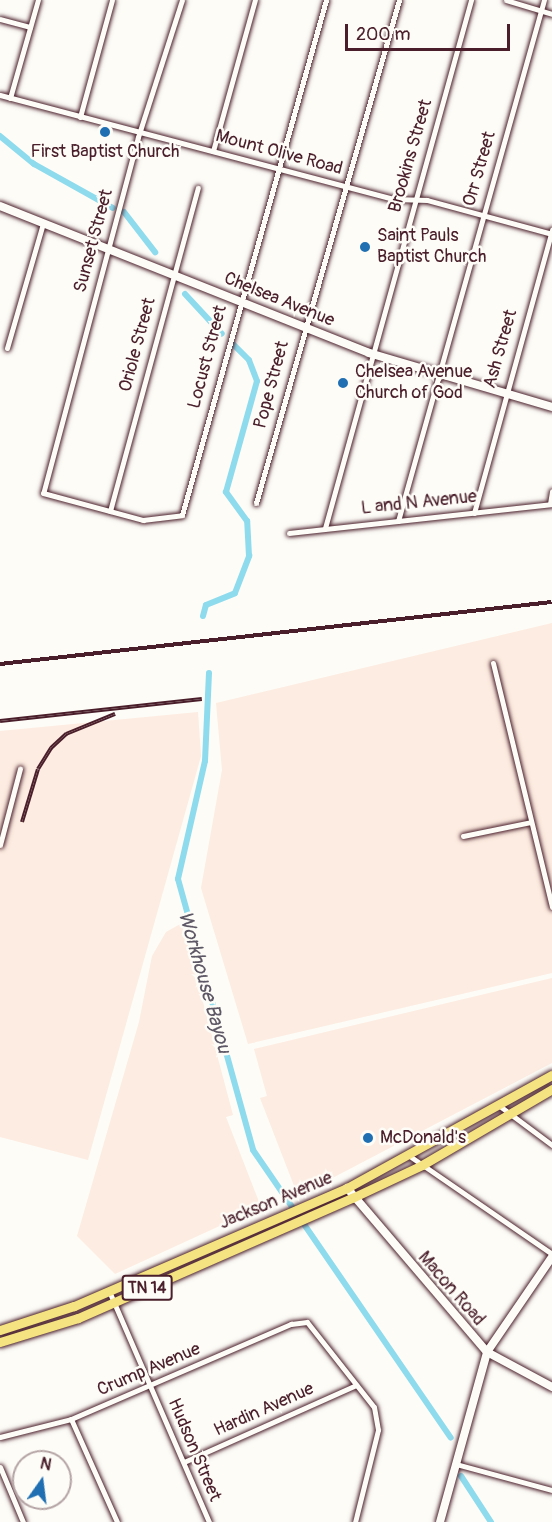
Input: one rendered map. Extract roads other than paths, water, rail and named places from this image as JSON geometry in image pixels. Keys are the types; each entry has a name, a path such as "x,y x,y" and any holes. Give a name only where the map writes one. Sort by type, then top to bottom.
{"main road":[{"name":"Chelsea Avenue","path":"0,206 108,247 369,353 552,407"},
{"name":"Jackson Avenue","path":"0,1330 109,1292 347,1188 411,1157 501,1107 552,1075"},
{"name":"Jackson Avenue","path":"0,1342 113,1302 352,1198 422,1165 552,1089"},
{"name":"Macon Road","path":"347,1188 352,1198 487,1352 552,1387"},
{"path":"440,1522 487,1352 552,1255"}],"street":[{"path":"10,98 38,0"},
{"path":"80,117 112,0"},
{"name":"Sunset Street","path":"110,511 43,493 108,247 182,0"},
{"path":"213,151 255,0"},
{"name":"Locust Street","path":"110,511 143,520 182,515 239,300 326,0"},
{"name":"Pope Street","path":"256,502 304,326 347,186 399,0"},
{"name":"Brookins Street","path":"325,528 369,353 471,0"},
{"path":"506,0 552,14"},
{"name":"Orr Street","path":"398,520 436,374 544,0"},
{"path":"0,19 30,27"},
{"name":"Mount Olive Road","path":"0,95 347,186 415,199 552,232"},
{"name":"Oriole Street","path":"110,511 198,188"},
{"path":"7,348 43,223"},
{"name":"Ash Street","path":"474,513 504,393 552,232"},
{"path":"551,504 552,491"},
{"name":"L and N Avenue","path":"289,533 551,504"},
{"path":"493,663 552,907"},
{"path":"0,845 20,769"},
{"path":"463,836 531,822"},
{"path":"501,1107 552,1145"},
{"path":"411,1157 552,1255"},
{"name":"Hudson Street","path":"109,1292 209,1522"},
{"name":"Crump Avenue","path":"0,1437 71,1419 291,1324 307,1322 356,1385"},
{"path":"355,1522 378,1430 374,1407 356,1385"},
{"name":"Hardin Avenue","path":"184,1462 356,1385"},
{"path":"71,1419 117,1522"},
{"path":"456,1464 552,1490"},
{"path":"0,1467 23,1522"}],"waterway":[{"name":"Workhouse Bayou","path":"0,136 34,164 113,208"},
{"name":"Workhouse Bayou","path":"124,212 155,252"},
{"name":"Workhouse Bayou","path":"185,294 222,334"},
{"name":"Workhouse Bayou","path":"203,616 206,605 235,593 249,556 247,521 226,492 257,381 249,360 232,343"},
{"name":"Workhouse Bayou","path":"209,673 205,761 178,879 253,1150 451,1438"},
{"path":"461,1476 491,1522"}],"railway":[{"path":"0,664 552,602"},
{"path":"0,721 202,699"},
{"path":"22,822 38,769 51,748 66,734 115,714"}],"place":[{"name":"First Baptist Church","path":"105,132"},
{"name":"Saint Pauls Baptist Church","path":"365,247"},
{"name":"Chelsea Avenue Church of God","path":"343,383"},
{"name":"McDonald's","path":"368,1138"}]}
